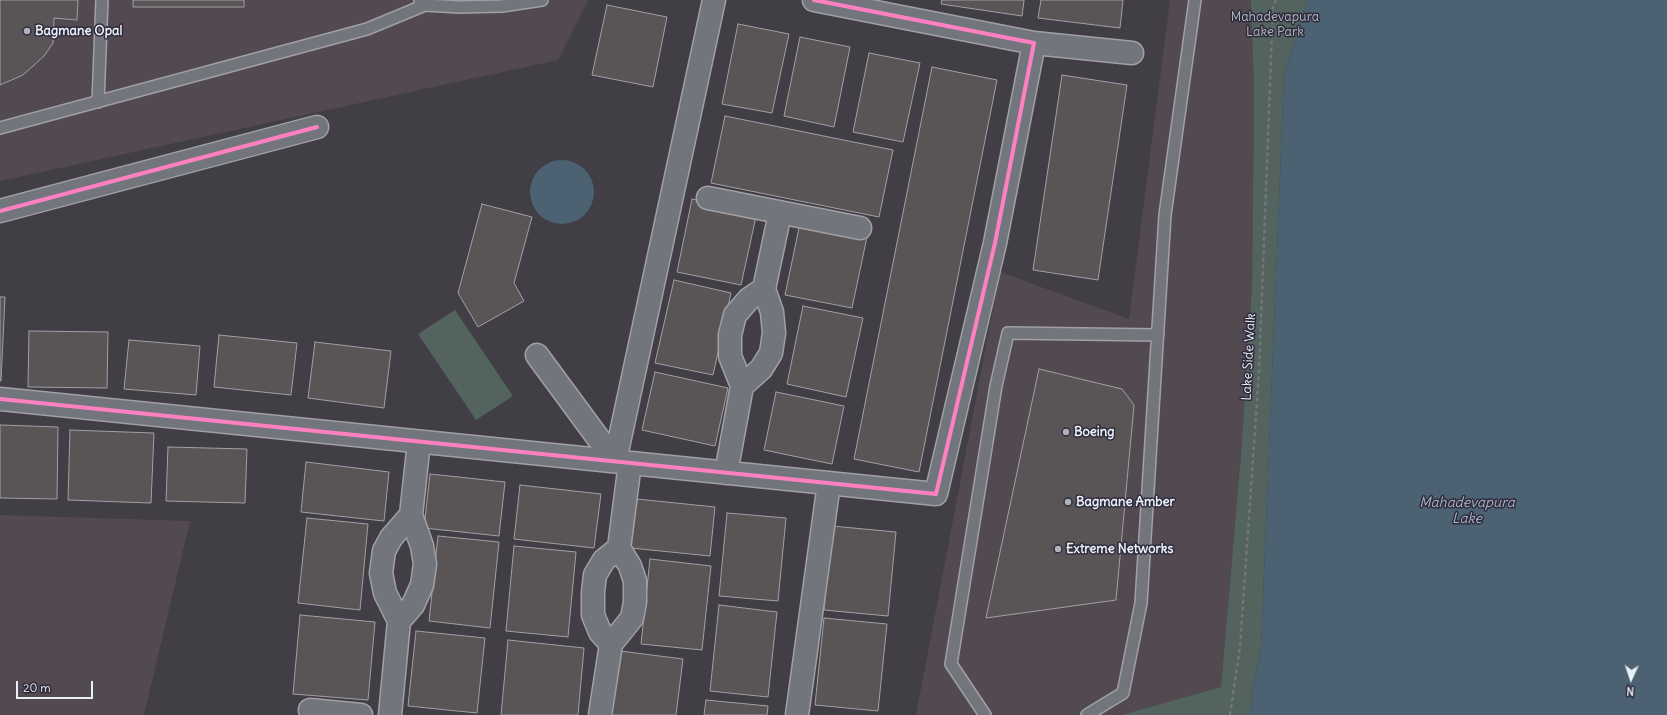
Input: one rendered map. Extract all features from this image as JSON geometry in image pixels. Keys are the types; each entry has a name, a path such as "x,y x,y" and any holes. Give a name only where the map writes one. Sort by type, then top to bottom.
{"street":[{"path":"600,715 611,644 632,618 635,602 635,581 630,566 619,548 623,462 714,0"},
{"path":"814,0 1034,43 1132,53"},
{"path":"0,399 936,494 995,243 1034,43"},
{"path":"0,211 317,127"},
{"path":"708,198 860,228"},
{"path":"742,386 761,369 771,353 774,333 772,312 764,289 780,213"},
{"path":"726,473 742,386 730,356 730,335 735,315 749,299 764,289"},
{"path":"537,355 623,462"},
{"path":"399,621 413,605 422,585 425,564 422,546 411,515 419,442"},
{"path":"797,715 829,483"},
{"path":"390,715 399,621 386,593 382,573 384,550 391,538 411,515"},
{"path":"611,644 600,632 593,615 593,592 595,575 604,560 619,548"},
{"path":"310,710 362,715"}],"lane":[{"path":"98,102 102,0"},
{"path":"0,128 367,29 421,2 502,6 542,0"},
{"path":"1087,715 1123,693 1141,604 1165,215 1195,0"},
{"path":"985,715 951,664 996,386 1008,333 1158,335"}],"shaded area":[{"path":"0,0 588,0 558,60 0,181"},
{"path":"1170,0 1251,0 1254,93 1252,285 1241,454 1221,687 1121,715 916,715 1000,272 1129,319"},
{"path":"0,515 190,521 144,715 0,715"}],"green space":[{"name":"Mahadevapura Lake Park","path":"1251,0 1307,0 1284,76 1261,648 1253,688 1250,715 1121,715 1221,687 1241,454 1252,285 1254,93"},
{"path":"455,310 513,396 476,420 418,334"}],"water":[{"name":"Mahadevapura Lake","path":"1307,0 1667,0 1667,715 1250,715 1253,688 1261,648 1284,76"},
{"path":"562,160 580,165 585,169 589,174 594,192 589,210 585,215 580,219 562,224 544,219 539,215 535,210 530,192 535,174 539,169 544,165"}],"building":[{"name":"Bagmane Opal","path":"0,0 78,0 77,20 54,18 53,43 44,56 23,75 0,85"},
{"path":"133,0 244,0 244,7 133,7"},
{"path":"942,0 1024,0 1022,16 941,4"},
{"path":"1041,0 1123,0 1120,28 1038,18"},
{"path":"607,5 667,17 653,87 592,75"},
{"path":"738,24 789,34 772,113 722,104"},
{"path":"800,37 850,47 834,127 784,116"},
{"path":"869,53 920,63 903,142 853,132"},
{"path":"932,67 997,80 919,472 854,459"},
{"path":"1062,75 1127,85 1098,280 1033,270"},
{"path":"725,116 893,150 879,217 711,183"},
{"path":"692,199 757,212 741,285 677,272"},
{"path":"482,204 532,217 514,283 524,301 478,327 458,293"},
{"path":"800,223 867,237 852,308 785,295"},
{"path":"674,280 731,293 713,375 655,363"},
{"path":"0,297 5,297 1,381 0,381"},
{"path":"803,306 863,318 846,397 787,384"},
{"path":"29,331 108,332 107,388 28,387"},
{"path":"219,335 297,343 291,395 214,387"},
{"path":"129,340 200,346 196,395 124,389"},
{"path":"315,342 391,351 384,408 308,398"},
{"name":"Bagmane Amber","path":"1039,369 1122,389 1134,405 1116,600 986,618"},
{"path":"655,372 728,388 715,446 642,430"},
{"path":"776,392 844,406 832,464 764,450"},
{"path":"0,425 58,427 57,499 0,498"},
{"path":"70,430 154,433 151,503 68,500"},
{"path":"168,447 247,449 245,503 166,501"},
{"path":"306,462 389,472 384,521 301,512"},
{"path":"430,474 505,482 499,536 424,528"},
{"path":"520,485 601,494 594,548 514,539"},
{"path":"637,499 715,507 710,556 631,548"},
{"path":"727,513 786,518 778,601 719,596"},
{"path":"307,518 368,524 360,610 298,603"},
{"path":"832,526 896,532 888,616 824,610"},
{"path":"438,536 499,542 490,628 429,621"},
{"path":"514,546 576,552 568,637 506,631"},
{"path":"650,559 711,566 702,650 641,644"},
{"path":"719,605 777,612 768,697 710,691"},
{"path":"300,615 375,622 368,700 293,694"},
{"path":"824,618 887,624 878,711 815,705"},
{"path":"416,631 485,638 477,713 408,706"},
{"path":"508,640 584,648 578,715 501,715"},
{"path":"620,651 683,659 676,715 611,715"},
{"path":"706,700 768,706 767,715 704,715"}],"cycle path":[{"path":"0,399 936,494 995,243 1034,43 814,0"},
{"path":"0,211 317,127"}],"place":[{"name":"Bagmane Opal","path":"27,31"},
{"name":"Boeing","path":"1066,432"},
{"name":"Bagmane Amber","path":"1068,502"},
{"name":"Extreme Networks","path":"1058,549"}]}
